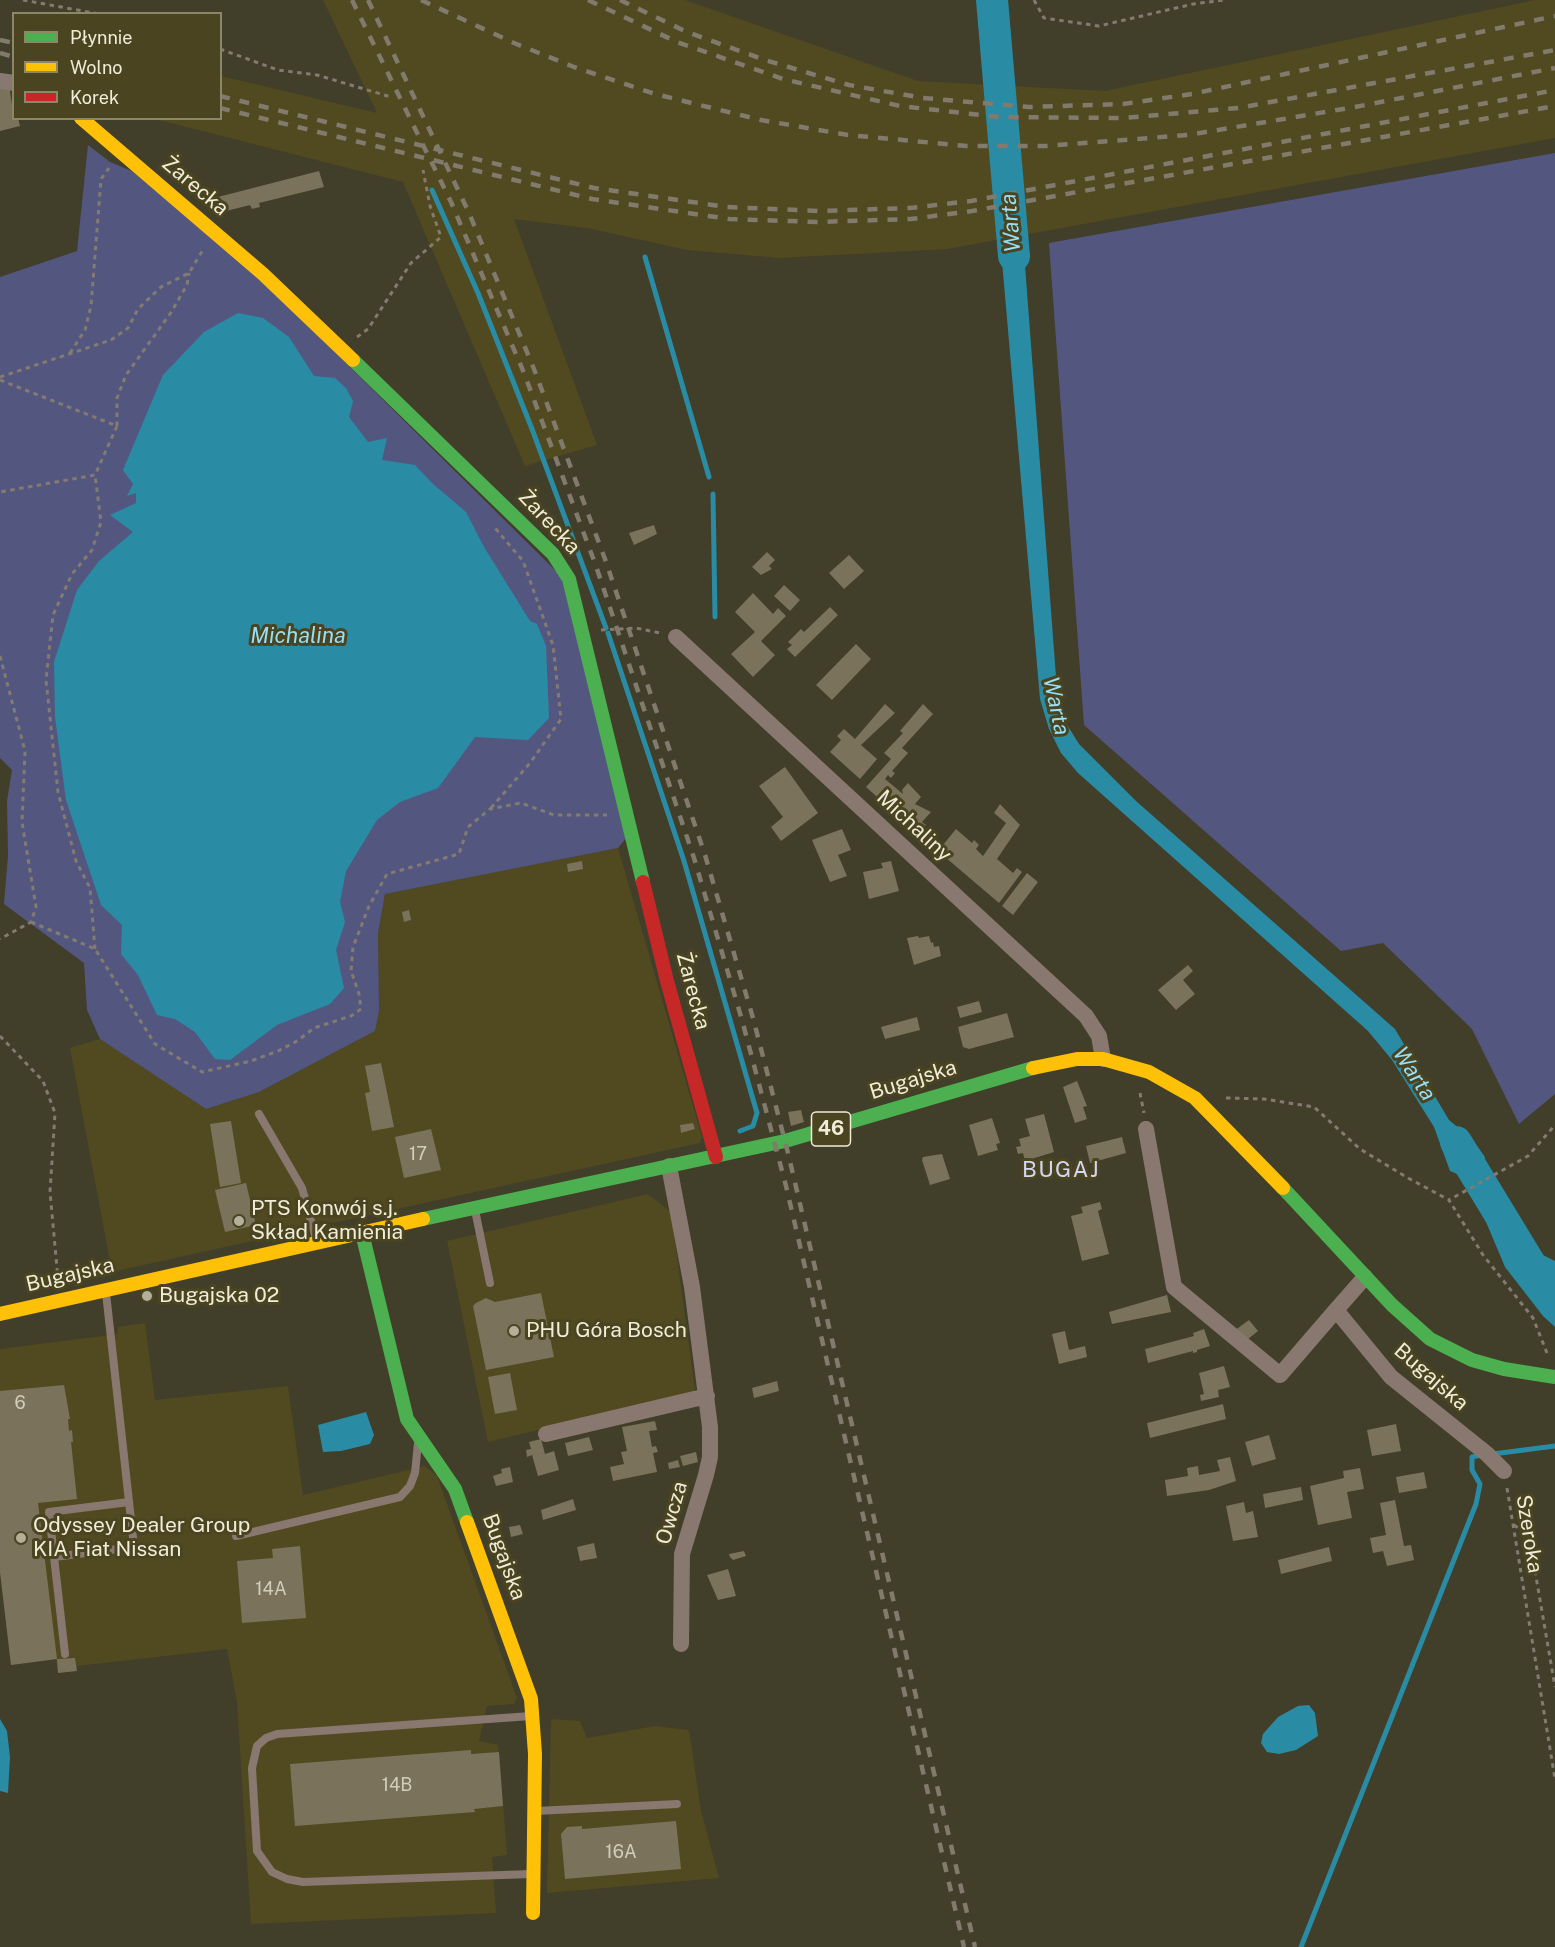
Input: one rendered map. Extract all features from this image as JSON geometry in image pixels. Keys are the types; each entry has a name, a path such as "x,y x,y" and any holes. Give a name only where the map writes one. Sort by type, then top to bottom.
{"street":[{"name":"Żarecka","path":"83,120 214,231 341,349 553,554 569,579 584,631 667,981 716,1156"},
{"name":"Michaliny","path":"676,637 1086,1016 1099,1036 1103,1059"},
{"name":"Bugajska","path":"0,1314 317,1242 669,1167 834,1128 1040,1065 1077,1059 1103,1059 1149,1072 1195,1098 1244,1146 1399,1312 1430,1339 1472,1360 1504,1369 1555,1377"},
{"path":"1146,1129 1174,1287 1280,1375 1365,1277"},
{"name":"Owcza","path":"669,1167 692,1287 707,1396 710,1457 682,1554 681,1644"},
{"name":"Bugajska","path":"362,1233 400,1398 407,1419 455,1489 531,1699 534,1716 535,1811 533,1913"},
{"name":"Bugajska","path":"1336,1310 1391,1377 1488,1454 1504,1471"},
{"path":"546,1434 707,1396"}],"lane":[{"path":"259,1114 302,1188 317,1242"},
{"path":"475,1208 490,1283"},
{"path":"54,1557 134,1547 106,1289"},
{"path":"236,1536 400,1497 411,1486 420,1441"},
{"path":"65,1654 49,1512 129,1502"},
{"path":"534,1716 277,1734 266,1738 257,1746 252,1768 257,1851 262,1862 272,1872 287,1879 303,1882 535,1874"},
{"path":"535,1811 676,1804"}],"path":[{"path":"23,0 88,12"},
{"path":"1034,0 1044,18 1099,26 1193,4 1225,0"},
{"path":"222,50 278,70 317,75 391,97"},
{"path":"68,355 86,330 92,306 101,179 110,167 137,166"},
{"path":"341,349 368,329 411,263 441,237 430,206 423,170"},
{"path":"214,231 189,273 187,285 170,314 126,375 117,398 117,426 95,475 101,522 92,550 72,574 53,615 46,680 58,792 76,861 90,888 95,949 155,1044 202,1072 251,1061 297,1041 314,1028 351,1016 361,1009 359,994 351,972 353,947 369,906 387,874 459,854 468,827 489,809 530,762 561,719 553,645 523,561 494,526"},
{"path":"0,379 111,340 128,327 138,309 161,287 189,273"},
{"path":"0,379 117,426"},
{"path":"0,492 95,475"},
{"path":"584,631 636,628 676,637"},
{"path":"0,656 25,751 22,822 36,907 31,922 0,939"},
{"path":"489,809 521,803 554,815 597,817 617,813 628,820"},
{"path":"31,922 95,949"},
{"path":"0,1036 43,1081 56,1113 50,1192 60,1300"},
{"path":"1140,1091 1146,1129"},
{"path":"1195,1098 1264,1099 1314,1107 1360,1149 1407,1179 1449,1200 1483,1254 1533,1318 1547,1354"},
{"path":"1449,1200 1528,1156 1555,1125"},
{"name":"Szeroka","path":"1504,1471 1555,1779"},
{"path":"1513,1524 1529,1536 1555,1687"}],"shaded area":[{"path":"323,0 685,0 918,81 1105,91 1535,0 1555,0 1555,138 947,249 780,258 687,250 587,228 514,219 597,445 525,466 403,182 159,120 222,120 222,76 377,113"},
{"path":"88,145 110,162 132,171 266,284 561,576 631,832 618,848 385,894 378,933 379,1011 375,1031 259,1092 206,1109 100,1039 87,1010 84,963 4,904 8,856 7,801 12,770 0,758 0,277 77,251"},
{"path":"1555,153 1555,1094 1519,1124 1472,1029 1383,943 1341,951 1084,725 1049,243"},
{"path":"618,848 702,1137 700,1143 333,1223 322,1221 303,1226 293,1232 112,1272 70,1048 100,1039 206,1109 259,1092 375,1031 379,1011 378,933 385,894"},
{"path":"648,1194 671,1212 695,1390 692,1393 488,1442 447,1241"},
{"path":"145,1323 155,1400 288,1386 303,1495 425,1466 437,1476 517,1698 514,1704 487,1706 479,1741 498,1745 499,1752 507,1855 492,1857 496,1913 251,1924 237,1702 227,1649 77,1666 58,1673 56,1659 11,1665 0,1572 0,1349 118,1334 118,1327"},
{"path":"551,1719 580,1721 587,1738 655,1726 689,1730 701,1811 719,1878 547,1893"}],"water":[{"path":"979,0 1000,0 1006,64 1014,100 988,99"},
{"path":"993,125 1012,126 1015,140 995,140"},
{"path":"993,153 1017,153 1020,187 996,190"},
{"path":"1021,212 1057,690 1066,723 1079,744 1136,801 1395,1029 1449,1120 1472,1139 1485,1157 1482,1168 1487,1174 1469,1185 1464,1177 1450,1171 1434,1127 1392,1060 1368,1031 1078,773 1061,753 1049,729 1040,699 998,215"},
{"name":"Michalina","path":"238,313 263,318 289,337 314,376 335,378 346,388 353,401 349,417 368,442 387,438 382,460 415,465 466,512 484,547 530,621 537,624 546,646 549,718 528,740 475,737 438,788 400,802 377,820 346,871 340,902 345,922 336,950 344,988 330,1004 277,1025 230,1060 215,1059 195,1032 175,1019 157,1015 138,975 121,954 122,925 101,905 66,800 55,717 54,662 77,590 99,561 133,532 110,515 136,503 136,493 127,496 133,484 123,470 163,375 204,332"},
{"path":"1492,1180 1543,1255 1555,1261 1555,1327 1543,1316 1505,1267 1473,1191"},
{"path":"366,1412 374,1435 370,1444 341,1451 323,1452 318,1425"},
{"path":"1309,1705 1315,1713 1318,1736 1296,1750 1279,1754 1267,1752 1261,1743 1263,1734 1278,1717 1298,1706"},
{"path":"0,1719 7,1731 10,1757 8,1793 0,1791"}],"building":[{"path":"9,85 12,120 18,120 20,126 0,131 0,87"},
{"path":"319,171 324,187 259,203 260,207 252,209 250,205 222,212 218,197"},
{"path":"654,525 657,534 634,545 629,533"},
{"path":"767,552 775,560 769,566 772,569 761,575 752,567"},
{"path":"849,555 864,571 844,589 829,573"},
{"path":"784,585 800,600 790,611 774,596"},
{"path":"753,593 773,614 778,608 786,616 761,641 775,655 753,677 731,654 755,632 735,612"},
{"path":"830,607 838,615 795,657 787,649 792,645 788,642 801,629 804,632"},
{"path":"856,644 871,659 832,700 816,685"},
{"path":"885,704 895,713 861,745 877,759 860,779 830,752 841,740 837,736 844,729 855,739"},
{"path":"923,704 933,714 902,748 908,753 892,771 895,773 891,778 888,775 885,779 903,794 902,790 908,783 921,797 915,804 931,812 922,822 926,825 921,830 918,827 915,831 866,787 891,759 884,753 903,733 900,731"},
{"path":"785,767 818,813 781,841 771,827 783,817 759,786"},
{"path":"1000,804 1020,825 997,859 1013,873 1017,868 1022,872 999,903 938,851 956,829 972,843 974,840 979,845 976,849 983,856 1006,823 994,813"},
{"path":"842,829 851,850 838,855 847,876 830,882 812,840"},
{"path":"582,861 583,869 568,872 567,864"},
{"path":"891,861 899,891 869,899 863,872 883,868 881,863"},
{"path":"1027,873 1038,882 1013,915 1002,906"},
{"path":"409,910 411,920 404,922 402,912"},
{"path":"918,936 919,938 929,936 934,947 939,946 941,956 914,965 907,938"},
{"path":"1188,965 1193,971 1183,980 1195,994 1176,1010 1158,990"},
{"path":"979,1001 982,1012 960,1018 957,1007"},
{"path":"1007,1013 1014,1037 969,1049 963,1047 958,1027"},
{"path":"917,1017 920,1030 885,1039 881,1027"},
{"path":"381,1063 394,1127 372,1131 365,1093 370,1092 365,1066"},
{"path":"1077,1081 1087,1106 1083,1107 1087,1119 1075,1123 1063,1087"},
{"path":"801,1110 804,1122 791,1126 788,1112"},
{"path":"1044,1114 1054,1152 1025,1161 1023,1153 1018,1154 1016,1147 1021,1146 1019,1139 1030,1136 1025,1119"},
{"path":"992,1118 1000,1143 996,1144 998,1150 978,1156 969,1125"},
{"path":"231,1121 241,1183 220,1187 210,1124"},
{"path":"693,1123 695,1129 681,1133 680,1125"},
{"path":"431,1129 441,1170 404,1178 395,1137"},
{"path":"1122,1137 1126,1153 1090,1163 1086,1146"},
{"path":"942,1154 950,1179 930,1185 923,1157"},
{"path":"246,1183 256,1225 225,1232 215,1190"},
{"path":"1100,1202 1102,1209 1098,1211 1109,1254 1082,1261 1071,1216 1083,1213 1081,1207"},
{"name":"PHU Góra Bosch","path":"541,1293 554,1357 486,1370 473,1306 486,1298 495,1302"},
{"path":"1167,1295 1171,1312 1112,1324 1109,1312"},
{"path":"1249,1320 1258,1331 1243,1343 1234,1331"},
{"path":"1204,1329 1210,1346 1197,1350 1197,1352 1193,1353 1193,1351 1148,1363 1145,1349 1194,1336 1193,1333"},
{"path":"1065,1331 1069,1350 1085,1346 1087,1357 1059,1364 1052,1334"},
{"path":"1224,1366 1230,1387 1218,1390 1219,1397 1201,1401 1200,1395 1204,1394 1199,1373"},
{"path":"510,1373 517,1410 495,1414 488,1377"},
{"path":"777,1381 779,1391 754,1398 752,1388"},
{"name":"Odyssey Dealer Group KIA Fiat Nissan","path":"64,1385 70,1419 68,1419 69,1431 72,1430 73,1442 71,1442 77,1499 38,1503 57,1659 11,1665 0,1572 0,1391"},
{"path":"1223,1404 1226,1419 1150,1438 1147,1423"},
{"path":"655,1421 657,1430 649,1431 652,1447 656,1446 658,1452 653,1453 657,1472 613,1481 610,1467 624,1464 621,1452 627,1451 622,1427"},
{"path":"1396,1424 1401,1451 1372,1456 1367,1430"},
{"path":"1269,1435 1276,1459 1252,1466 1245,1442"},
{"path":"589,1437 593,1450 568,1456 565,1443"},
{"path":"541,1439 545,1454 554,1451 559,1470 538,1476 532,1455 527,1457 526,1450 531,1449 529,1442"},
{"path":"696,1452 698,1462 683,1466 680,1456"},
{"path":"1230,1457 1236,1481 1209,1490 1167,1496 1165,1480 1188,1476 1187,1468 1198,1466 1199,1475 1220,1471 1217,1460"},
{"path":"678,1460 680,1467 669,1469 668,1463"},
{"path":"510,1467 513,1482 496,1486 493,1476 502,1473 501,1469"},
{"path":"1360,1468 1364,1489 1347,1492 1352,1518 1318,1525 1310,1486 1344,1478 1343,1471"},
{"path":"1424,1472 1427,1488 1399,1493 1396,1477"},
{"path":"1301,1487 1303,1500 1265,1508 1263,1494"},
{"path":"573,1499 576,1510 543,1520 541,1510"},
{"path":"1395,1500 1404,1546 1411,1545 1414,1560 1387,1566 1383,1551 1373,1553 1370,1538 1386,1535 1380,1503"},
{"path":"1244,1502 1246,1513 1253,1511 1258,1537 1233,1541 1226,1506"},
{"path":"520,1525 523,1534 511,1537 509,1527"},
{"path":"594,1543 597,1558 580,1561 577,1547"},
{"path":"300,1546 306,1618 242,1623 237,1561 273,1558 272,1549"},
{"path":"1329,1547 1332,1561 1281,1574 1278,1560"},
{"path":"744,1551 746,1556 733,1560 729,1554"},
{"path":"728,1569 736,1596 718,1600 707,1575"},
{"path":"75,1658 77,1671 58,1673 57,1659"},
{"path":"471,1750 471,1754 499,1752 503,1806 474,1809 475,1812 295,1826 290,1764"},
{"path":"676,1821 681,1869 565,1879 561,1834 567,1827 582,1826 582,1829"}],"waterway":[{"name":"Warta","path":"992,0 1014,256"},
{"path":"432,190 478,293 532,429 606,628"},
{"path":"645,257 709,477"},
{"path":"713,494 715,617"},
{"path":"608,633 684,861 757,1113 753,1126 740,1131"},
{"name":"Warta","path":"1456,1142 1535,1272 1555,1290"},
{"path":"1493,1454 1555,1446"},
{"path":"1301,1947 1476,1504 1480,1484 1472,1470 1472,1457 1481,1455"}],"railway":[{"path":"352,0 451,202 524,373 596,566 694,858 742,1020 786,1186 964,1947"},
{"path":"368,0 469,213 534,369 605,559 705,855 753,1018 788,1153 975,1947"},
{"path":"421,0 514,43 574,67 655,94 761,120 848,135 967,146 1046,146 1188,135 1355,107 1555,68"},
{"path":"588,0 677,42 783,79 900,106 999,117 1124,118 1238,108 1555,50"},
{"path":"620,0 687,32 765,60 849,85 923,98 1029,107 1123,104 1192,94 1555,16"},
{"path":"0,40 12,43"},
{"path":"0,53 12,56"},
{"path":"222,96 594,188 727,207 820,211 910,208 971,201 1555,90"},
{"path":"222,108 592,199 729,219 817,222 911,219 972,211 1555,106"}],"traffic: fast":[{"path":"353,360 553,554 569,579 643,882"},
{"path":"423,1219 785,1141 1033,1068"},
{"path":"1283,1188 1392,1305 1430,1339 1472,1360 1504,1369 1555,1377"},
{"path":"362,1233 407,1419 455,1489 467,1522"}],"traffic: slow":[{"path":"83,120 263,274 353,360"},
{"path":"1033,1068 1077,1059 1103,1059 1149,1072 1195,1098 1283,1188"},
{"path":"0,1314 423,1219"},
{"path":"467,1522 531,1699 535,1754 533,1913"}],"traffic: jam":[{"path":"643,882 667,981 716,1157"}],"place":[{"name":"PTS Konwój s.j. Skład Kamienia","path":"239,1221"},
{"name":"Bugajska 02","path":"147,1296"},
{"name":"PHU Góra Bosch","path":"514,1331"},
{"name":"Odyssey Dealer Group KIA Fiat Nissan","path":"21,1538"}],"district":[{"name":"BUGAJ","path":"1061,1170"}]}
